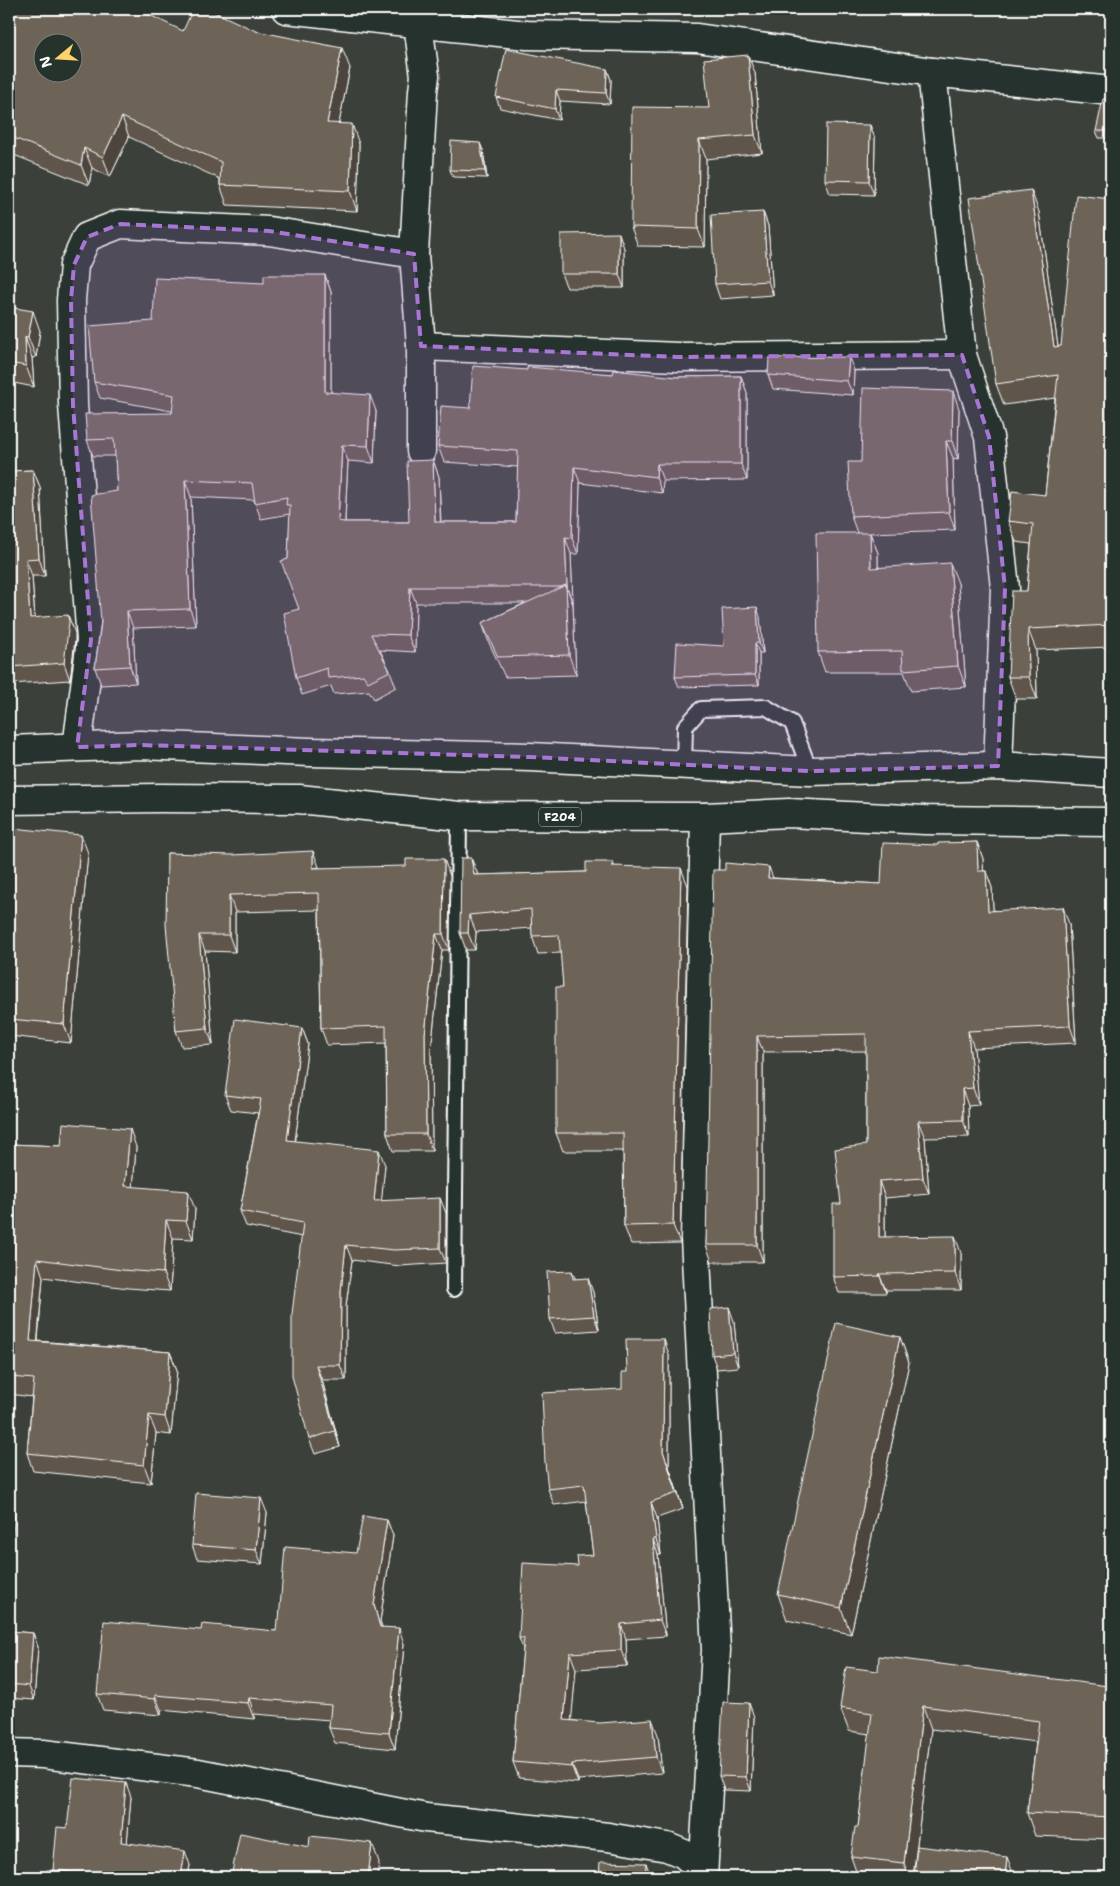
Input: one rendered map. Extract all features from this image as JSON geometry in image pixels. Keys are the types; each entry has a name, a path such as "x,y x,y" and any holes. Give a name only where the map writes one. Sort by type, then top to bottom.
{"street":[{"path":"286,9 417,16 527,35 697,38 932,72 1111,91"},
{"path":"417,16 425,76 414,254 421,346 421,451"},
{"path":"932,72 962,355 989,437 1005,588 998,766"},
{"path":"77,747 91,640 73,405 71,300 74,265 87,236 120,224 268,231 414,254"},
{"path":"421,346 678,357 962,355"},
{"path":"9,750 140,745 530,758 810,771 998,766 1111,773"},
{"name":"F204","path":"9,800 299,799 459,816 704,817 789,813 925,820 1111,822"},
{"path":"703,1874 716,1650 695,1238 704,817"},
{"path":"9,1753 42,1754 198,1773 426,1818 608,1837 667,1848 684,1854 703,1874"}],"lane":[{"path":"684,765 685,727 701,709 766,707 792,724 810,771"},
{"path":"454,1289 459,816"}],"highlighted area":[{"path":"120,224 269,231 414,254 421,346 678,357 962,355 989,437 1005,588 998,766 810,771 530,757 140,745 77,747 91,640 73,405 71,300 74,265 87,237"}],"building":[{"path":"9,9 94,9 104,14 106,9 137,9 183,31 193,9 208,9 256,31 342,48 327,123 352,124 350,191 220,185 221,162 122,117 103,157 84,148 81,165 9,136"},
{"path":"506,49 607,69 606,93 556,90 555,109 496,97"},
{"path":"748,55 755,135 699,140 698,229 631,227 632,107 709,108 704,59"},
{"path":"1111,98 1111,131 1096,131 1103,99"},
{"path":"826,124 870,125 869,181 825,180"},
{"path":"451,141 480,143 485,171 450,170"},
{"path":"1031,190 1054,347 1061,346 1076,195 1111,199 1111,625 1028,629 1029,677 1008,677 1012,591 1027,591 1033,524 1008,521 1012,491 1045,495 1058,375 996,384 969,198"},
{"path":"763,212 768,281 715,284 711,215"},
{"path":"619,233 619,274 561,274 561,234"},
{"path":"264,275 325,275 325,392 370,395 368,446 342,445 338,521 409,522 407,461 433,460 435,522 516,522 518,451 438,446 441,406 470,408 473,366 527,370 527,367 613,374 614,370 677,377 741,376 741,464 657,464 656,477 574,467 572,538 565,537 567,587 566,585 561,587 410,587 408,635 371,634 390,671 368,682 363,675 328,678 327,668 296,678 284,613 299,609 281,561 288,559 290,505 286,505 287,497 255,503 252,483 185,480 190,609 127,611 130,666 95,668 101,622 91,495 117,491 114,439 87,440 85,414 172,413 174,395 94,382 89,326 153,321 155,278 264,283"},
{"path":"9,307 33,311 28,337 25,337 26,366 9,363"},
{"path":"849,357 847,381 768,375 769,358"},
{"path":"863,388 953,391 952,441 946,441 949,512 851,516 848,462 861,462"},
{"path":"33,470 39,558 26,559 30,618 68,615 69,622 64,663 9,667 9,471"},
{"path":"816,533 870,533 871,568 950,563 958,666 903,670 902,651 818,652"},
{"path":"566,585 569,655 498,657 482,623"},
{"path":"757,607 759,643 755,643 755,675 675,677 677,643 724,646 722,609"},
{"path":"13,828 81,835 64,1024 9,1019 9,876"},
{"path":"977,842 978,871 986,871 988,911 1063,907 1070,1026 968,1031 973,1088 962,1089 963,1120 918,1121 923,1178 879,1181 879,1237 955,1236 955,1273 833,1277 833,1204 841,1204 835,1149 866,1145 866,1034 757,1036 757,1245 706,1245 713,870 725,870 725,863 769,867 768,878 881,884 883,843 938,845 938,843"},
{"path":"313,851 313,868 406,866 406,859 444,859 443,934 436,934 425,1034 426,1134 387,1134 386,1026 321,1028 319,893 229,895 229,935 199,935 207,1028 176,1031 166,925 167,853 232,855"},
{"path":"461,858 471,858 474,875 586,872 586,862 613,862 612,866 681,868 673,1225 624,1226 623,1133 556,1133 556,987 563,987 559,935 532,936 531,909 469,915 468,933 460,933"},
{"path":"235,1019 302,1028 287,1140 379,1150 374,1201 440,1198 440,1248 394,1250 346,1245 341,1291 340,1365 316,1365 335,1431 309,1439 292,1376 292,1314 303,1223 240,1211 261,1099 225,1095"},
{"path":"63,1123 130,1129 125,1186 188,1191 186,1221 166,1220 163,1273 122,1270 37,1259 30,1341 170,1352 165,1417 149,1415 144,1465 27,1453 34,1379 9,1377 9,1144 61,1146"},
{"path":"572,1271 573,1279 588,1278 594,1316 550,1319 547,1272"},
{"path":"729,1307 733,1353 712,1355 710,1309"},
{"path":"836,1323 900,1337 841,1608 778,1594"},
{"path":"626,1339 664,1339 663,1451 677,1493 651,1502 656,1539 653,1539 660,1620 621,1624 621,1650 570,1653 564,1720 600,1723 652,1719 656,1757 572,1764 572,1767 513,1762 524,1638 519,1638 523,1563 578,1566 577,1556 593,1555 584,1485 548,1489 542,1393 622,1389 622,1372 627,1372"},
{"path":"196,1493 261,1498 256,1550 192,1545"},
{"path":"363,1516 387,1520 374,1605 380,1627 399,1628 389,1733 329,1728 331,1705 249,1698 248,1703 155,1695 155,1699 97,1694 104,1621 201,1630 202,1624 276,1631 277,1620 279,1620 285,1547 356,1553"},
{"path":"9,1631 33,1633 29,1686 9,1684"},
{"path":"879,1656 1108,1686 1111,1666 1111,1817 1027,1813 1039,1721 923,1706 904,1863 851,1857 855,1827 858,1827 872,1713 840,1708 846,1667 878,1671"},
{"path":"723,1702 749,1703 746,1777 719,1776"},
{"path":"73,1778 126,1783 121,1842 185,1851 181,1877 125,1877 53,1870 57,1827 67,1828"},
{"path":"240,1833 309,1847 310,1836 372,1843 368,1877 231,1877"},
{"path":"917,1846 1007,1857 1005,1877 914,1877"},
{"path":"600,1862 646,1863 645,1877 599,1877"},
{"path":"47,1870 76,1874 76,1877 46,1877"}]}
